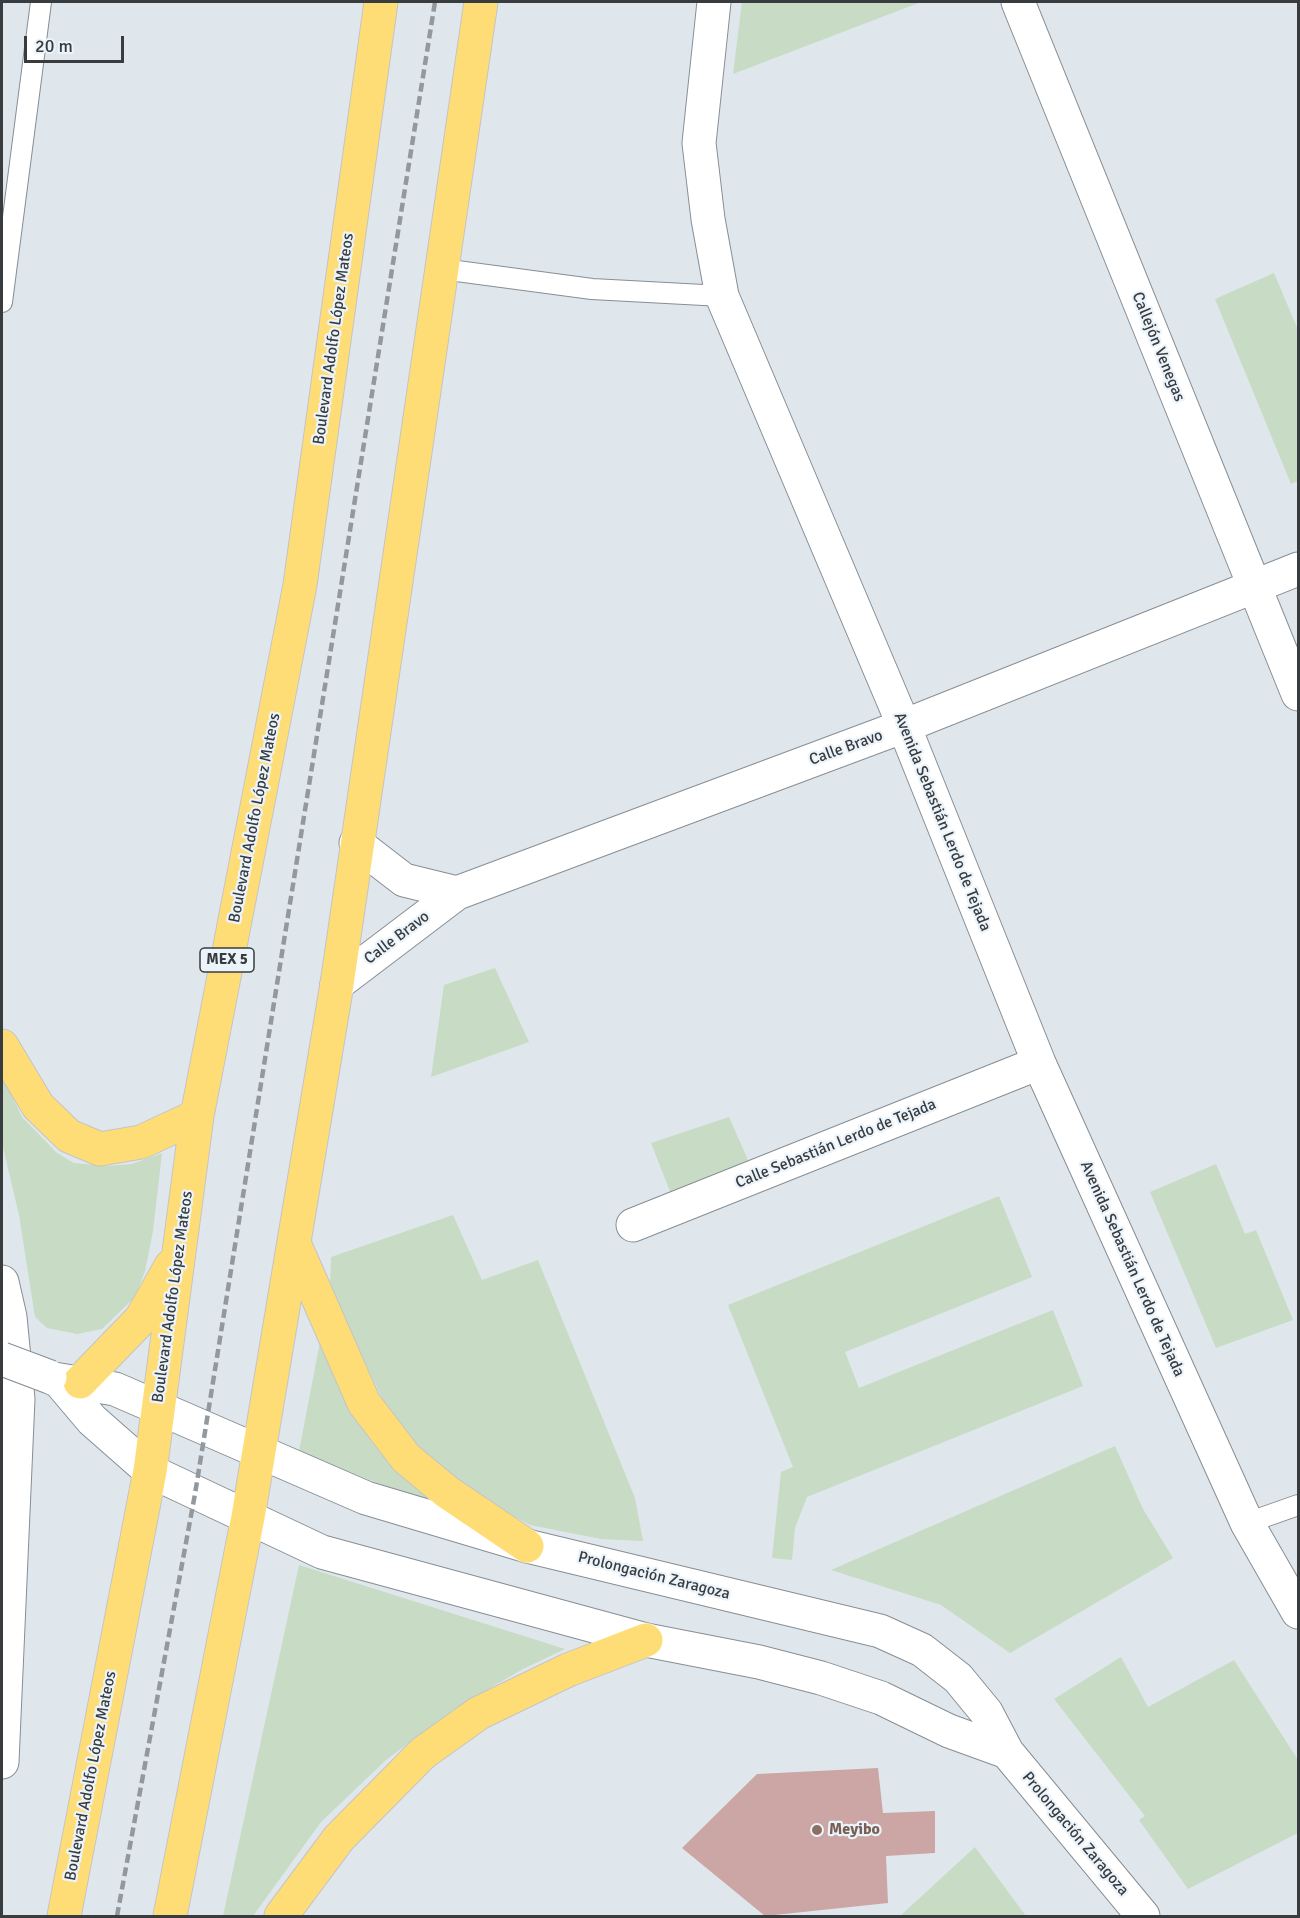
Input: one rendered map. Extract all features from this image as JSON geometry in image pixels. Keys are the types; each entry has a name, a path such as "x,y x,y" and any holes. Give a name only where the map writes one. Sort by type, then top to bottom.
{"main road":[{"name":"Boulevard Adolfo López Mateos","path":"64,1917 150,1472 197,1116 300,585 381,2"},
{"path":"170,1917 248,1517 337,984 481,2"},
{"path":"2,1046 38,1106 69,1136 100,1149 141,1142 197,1116"},
{"path":"294,1243 364,1403 405,1458 447,1492 527,1546"},
{"path":"63,1380 141,1319 180,1252"},
{"path":"281,1917 339,1838 423,1753 480,1713 568,1670 646,1640"}],"street":[{"name":"Avenida Sebastián Lerdo de Tejada","path":"714,2 699,143 708,219 722,296 904,726 1039,1062 1247,1523 1299,1612"},
{"name":"Callejón Venegas","path":"1018,2 1299,694"},
{"name":"Calle Bravo","path":"337,984 457,893 904,726 1299,568"},
{"name":"Calle Bravo","path":"356,843 404,880 457,893"},
{"name":"Calle Sebastián Lerdo de Tejada","path":"633,1226 1039,1062"},
{"path":"2,1282 10,1317 18,1399 2,1742"},
{"name":"Prolongación Zaragoza","path":"2,1359 63,1380 115,1389 366,1498 527,1546 880,1630 922,1650 958,1678 986,1712 1007,1752 1143,1917"},
{"path":"63,1380 92,1420 150,1472 322,1552 646,1640 759,1662 821,1678 881,1698 949,1731 1007,1752"}],"lane":[{"path":"2,302 41,2"},
{"path":"442,269 592,289 722,296"},
{"path":"1247,1523 1299,1505"}],"green space":[{"path":"742,2 921,2 733,74"},
{"path":"1274,273 1298,330 1298,481 1291,484 1215,299"},
{"path":"495,968 529,1042 431,1077 444,985"},
{"path":"2,1075 22,1117 57,1153 74,1163 107,1166 132,1164 162,1153 153,1231 145,1271 135,1297 102,1329 77,1334 47,1328 35,1317 19,1215 2,1143"},
{"path":"729,1117 755,1176 675,1204 651,1143"},
{"path":"1216,1164 1245,1234 1256,1230 1293,1320 1216,1348 1150,1192"},
{"path":"999,1196 1032,1277 845,1352 859,1388 1053,1310 1083,1386 807,1497 795,1528 792,1560 772,1558 781,1472 793,1467 728,1305"},
{"path":"453,1215 482,1280 538,1260 635,1498 643,1541 601,1539 530,1525 478,1497 424,1454 385,1405 330,1287 331,1257"},
{"path":"320,1342 346,1404 375,1445 398,1472 453,1514 299,1451"},
{"path":"1115,1446 1143,1509 1173,1558 1010,1653 941,1605 831,1570"},
{"path":"299,1565 565,1649 523,1669 456,1708 386,1760 321,1822 253,1916 223,1916"},
{"path":"1121,1657 1148,1707 1234,1660 1298,1760 1298,1833 1188,1889 1139,1820 1145,1816 1054,1699"},
{"path":"975,1847 1026,1916 900,1916"}],"building":[{"name":"Meyibo","path":"878,1768 883,1813 935,1811 935,1853 886,1856 888,1903 765,1916 682,1848 757,1774"}],"railway":[{"path":"117,1916 195,1494 435,2"}],"place":[{"name":"Meyibo","path":"817,1830"}]}
